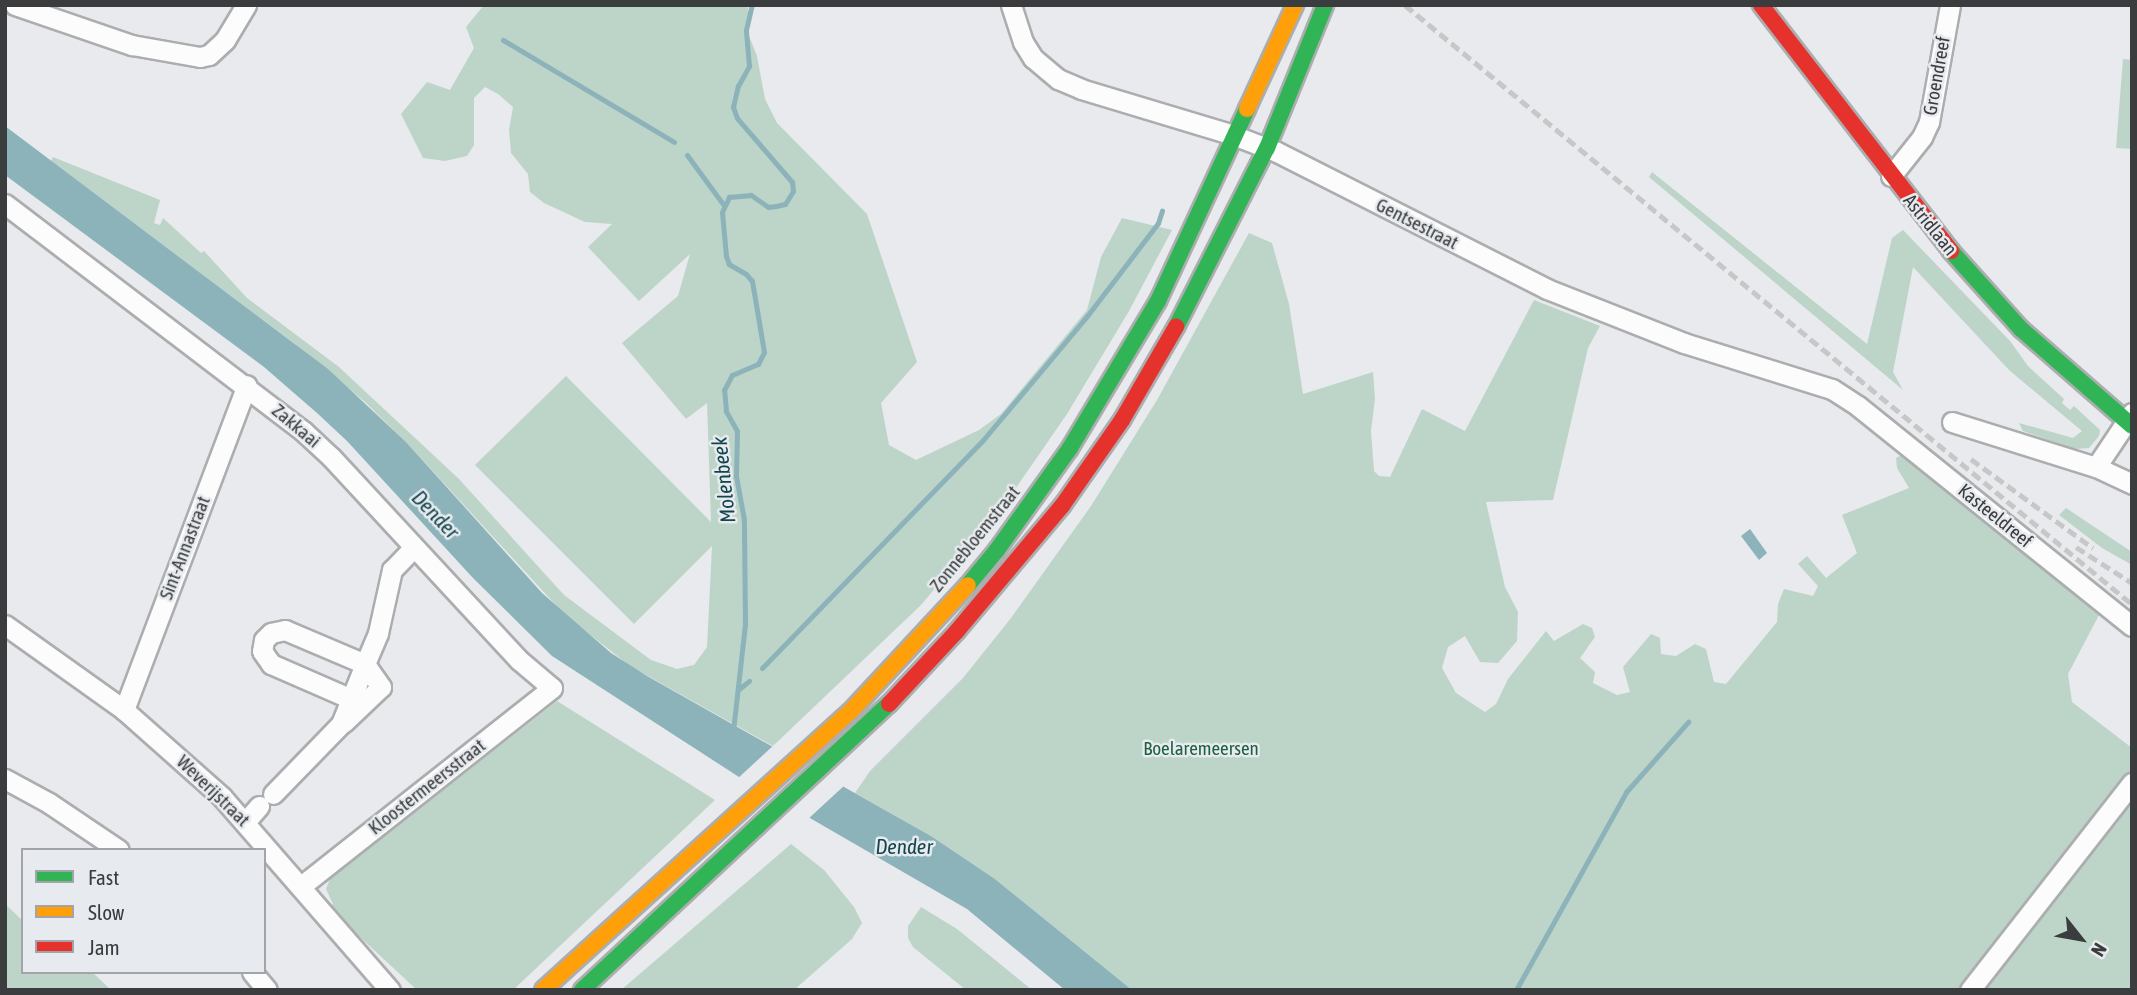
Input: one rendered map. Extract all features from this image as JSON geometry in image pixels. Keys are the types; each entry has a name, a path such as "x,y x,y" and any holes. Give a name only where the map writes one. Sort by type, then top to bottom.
{"main road":[{"name":"Zonnebloemstraat","path":"543,990 850,712 939,618 996,550 1070,448 1158,301 1294,5"},
{"path":"582,990 868,727 1002,578 1062,506 1122,420 1176,327 1267,148 1325,5"},
{"name":"Astridlaan","path":"1761,5 1960,263 2021,329 2129,420"}],"street":[{"path":"15,5 132,45 200,57 209,54 225,40 246,5"},
{"name":"Gentsestraat","path":"1012,5 1028,50 1045,70 1058,79 1081,89 1233,135 1267,148 1547,289 1684,343 1832,389 1858,406"},
{"name":"Groendreef","path":"1891,176 1922,137 1929,121 1950,5"},
{"name":"Zakkaai","path":"5,204 247,386 331,457 519,660 552,688"},
{"name":"Sint-Annastraat","path":"124,710 247,386"},
{"name":"Kasteeldreef","path":"1858,406 2132,626"},
{"name":"Astridlaan","path":"2096,467 2129,420"},
{"path":"1952,422 2096,467 2132,484"},
{"path":"341,724 381,620 392,570 413,548"},
{"name":"Weverijstraat","path":"5,625 124,710 246,821 390,990"},
{"path":"246,821 381,687 365,664 285,631 275,631 264,640 262,651 271,664 351,699"},
{"name":"Kloostermeersstraat","path":"301,886 552,688"},
{"path":"5,779 49,803 116,848"},
{"path":"1970,990 2132,783"},
{"path":"254,974 267,990"}],"green space":[{"path":"484,5 748,5 749,36 757,56 765,99 777,123 867,214 917,362 881,403 889,445 916,460 979,430 1001,414 1087,310 1101,257 1122,218 1172,230 1129,311 1067,414 1000,511 921,605 773,746 630,666 564,614 406,442 365,402 294,343 51,161 53,157 160,200 154,223 160,225 163,218 201,253 204,251 247,298 339,367 459,479 564,595 651,660 677,669 694,665 707,647 712,546 634,624 475,465 566,376 711,522 707,403 686,419 622,343 678,296 690,254 639,301 588,247 612,224 585,222 544,203 530,192 528,174 511,153 509,130 513,107 498,94 485,87 474,98 474,145 467,156 445,161 423,158 401,114 427,82 450,90 474,48 466,27"},
{"path":"2123,59 2132,60 2132,149 2116,148"},
{"path":"1652,172 1867,344 1892,238 1903,230 2010,341 2028,366 2064,399 2062,403 2070,410 2074,406 2100,430 2099,436 2089,448 2074,449 2023,431 2019,423 2073,438 2082,431 2009,370 1913,267 1893,372 1903,390 1649,177"},
{"name":"Boelaremeersen","path":"1249,233 1272,243 1289,304 1303,394 1373,372 1375,399 1371,431 1374,471 1379,476 1390,477 1422,409 1465,431 1534,300 1600,326 1588,348 1553,500 1486,502 1505,587 1518,612 1517,641 1498,663 1480,662 1465,636 1448,647 1442,668 1456,693 1485,712 1496,704 1508,679 1546,631 1554,641 1583,624 1592,628 1595,637 1580,658 1595,672 1593,683 1617,695 1630,692 1623,667 1651,634 1660,638 1661,654 1676,656 1695,644 1706,649 1714,682 1726,684 1777,622 1778,604 1784,589 1813,596 1818,586 1798,564 1807,556 1826,578 1857,553 1842,515 1909,488 1897,468 1896,458 1905,453 2100,613 2068,674 2072,702 2132,748 2132,990 1132,990 995,879 931,836 855,793 870,771 963,678 1011,618 1091,506 1157,400"},
{"path":"2066,508 2132,552 2132,565 2102,548 2059,515"},
{"path":"557,701 715,800 513,990 417,990 332,911 330,908 333,904 326,889 330,879"},
{"path":"791,844 824,870 854,907 862,923 852,939 794,990 621,990"},
{"path":"5,904 21,919 21,974 94,974 111,990 5,990"},
{"path":"921,907 957,929 1032,990 966,990 913,947 908,938 908,926"}],"water":[{"name":"Dender","path":"5,126 328,369 406,442 542,593 611,653 931,836 995,879 1132,990 1065,990 967,909 739,777 552,656 473,578 347,441 317,413 264,367 5,175"},
{"path":"1750,529 1767,553 1759,560 1741,536"}],"pier":[{"path":"775,744 846,784 807,820 736,780"}],"waterway":[{"name":"Molenbeek","path":"733,731 745,624 744,520 736,476 737,431 726,411 724,390 732,375 758,364 764,352 752,281 729,264 722,212 729,197 751,195 768,207 785,204 793,191 792,182 737,118 733,107 738,86 749,66 746,30 752,5"},
{"path":"503,40 674,142"},
{"path":"687,155 723,204"},
{"path":"762,668 983,440 1087,316 1158,223 1162,211"},
{"path":"739,689 749,681"},
{"path":"1516,990 1626,792 1688,722"}],"railway":[{"path":"1405,5 2132,604"},
{"path":"1971,459 2093,548"},
{"path":"2076,547 2132,583"}],"traffic: fast":[{"path":"1176,327 1267,148 1325,5"},
{"path":"968,585 997,550 1070,448 1158,301 1247,109"},
{"path":"1951,251 2021,329 2132,426"},
{"path":"582,990 889,704"}],"traffic: slow":[{"path":"1247,109 1295,5"},
{"path":"543,990 850,712 968,585"}],"traffic: jam":[{"path":"1761,5 1951,251"},
{"path":"889,704 957,631 1062,506 1122,420 1176,327"}]}
